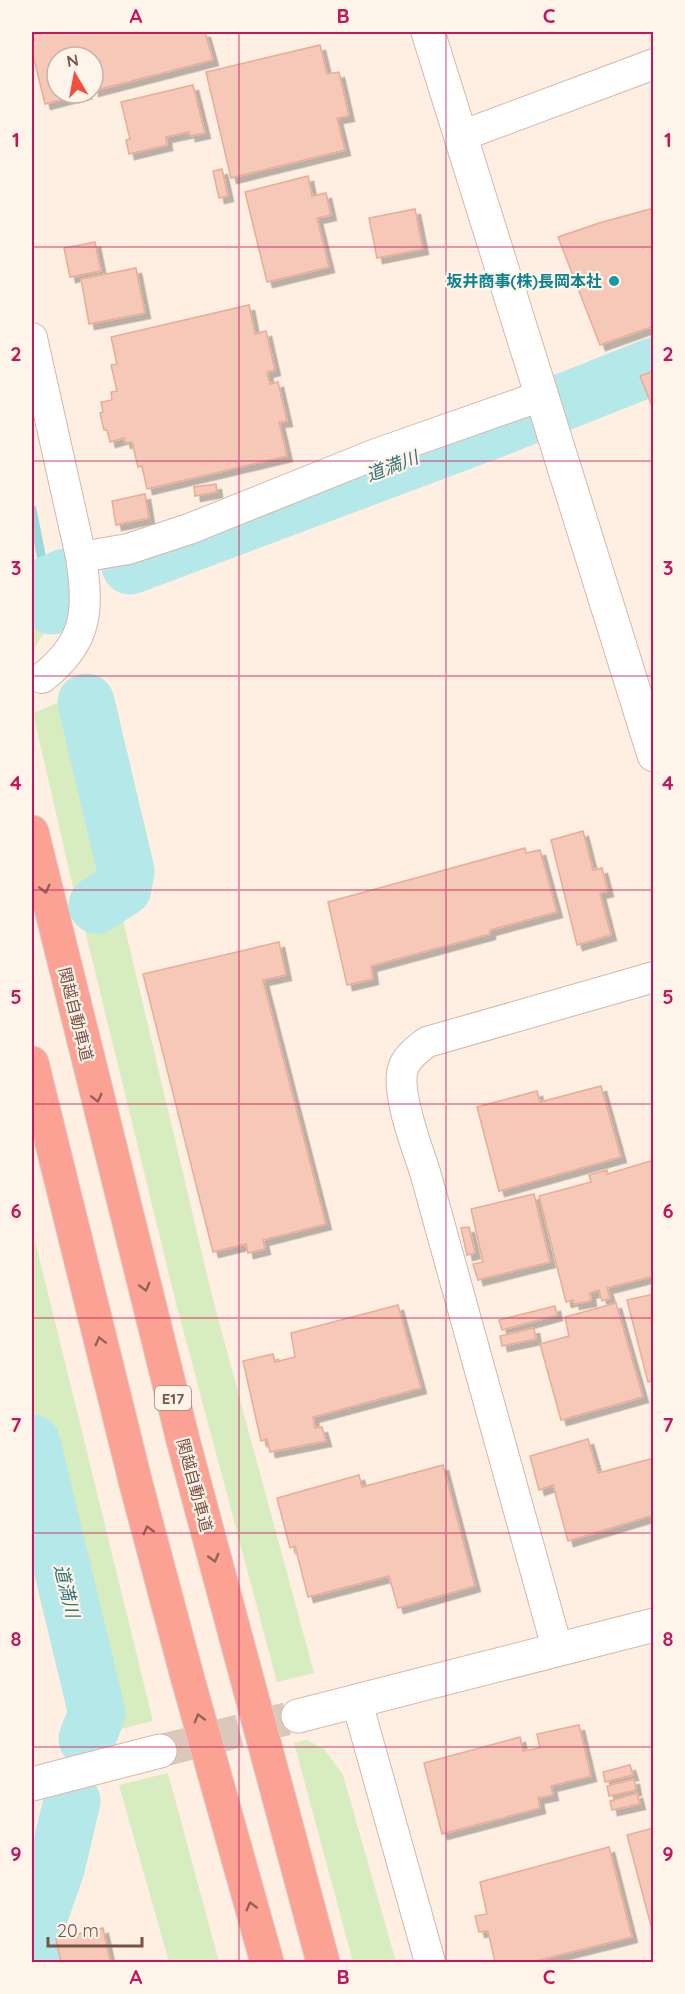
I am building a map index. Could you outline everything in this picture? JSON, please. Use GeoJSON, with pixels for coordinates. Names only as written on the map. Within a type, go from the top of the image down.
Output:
{"type":"FeatureCollection","features":[{"type":"Feature","properties":{"kind":"highway","name":"関越自動車道"},"geometry":{"type":"LineString","coordinates":[[32,832],[184,1444],[323,1962]]}},
{"type":"Feature","properties":{"kind":"highway"},"geometry":{"type":"LineString","coordinates":[[32,1063],[139,1495],[267,1962]]}},
{"type":"Feature","properties":{"kind":"street"},"geometry":{"type":"LineString","coordinates":[[428,32],[541,396],[648,717],[654,755]]}},
{"type":"Feature","properties":{"kind":"street"},"geometry":{"type":"LineString","coordinates":[[461,136],[654,64]]}},
{"type":"Feature","properties":{"kind":"street"},"geometry":{"type":"LineString","coordinates":[[32,338],[81,557],[86,607],[75,644],[59,664],[42,678]]}},
{"type":"Feature","properties":{"kind":"street"},"geometry":{"type":"LineString","coordinates":[[81,557],[128,549],[189,529],[376,454],[541,396]]}},
{"type":"Feature","properties":{"kind":"street"},"geometry":{"type":"LineString","coordinates":[[557,1648],[406,1110],[401,1082],[404,1065],[414,1052],[427,1042],[654,977]]}},
{"type":"Feature","properties":{"kind":"street"},"geometry":{"type":"LineString","coordinates":[[298,1716],[654,1625]]}},
{"type":"Feature","properties":{"kind":"street"},"geometry":{"type":"LineString","coordinates":[[357,1702],[430,1962]]}},
{"type":"Feature","properties":{"kind":"street"},"geometry":{"type":"LineString","coordinates":[[32,1784],[160,1751]]}},
{"type":"Feature","properties":{"kind":"green space"},"geometry":{"type":"Polygon","coordinates":[[[32,558],[46,629],[32,652],[32,558]]]}},
{"type":"Feature","properties":{"kind":"green space"},"geometry":{"type":"Polygon","coordinates":[[[68,699],[110,884],[78,909],[33,713],[68,699]]]}},
{"type":"Feature","properties":{"kind":"green space"},"geometry":{"type":"Polygon","coordinates":[[[120,907],[212,1296],[314,1673],[277,1682],[176,1303],[84,926],[104,919],[120,907]]]}},
{"type":"Feature","properties":{"kind":"green space"},"geometry":{"type":"Polygon","coordinates":[[[32,1228],[153,1721],[108,1732],[32,1422],[32,1228]]]}},
{"type":"Feature","properties":{"kind":"green space"},"geometry":{"type":"Polygon","coordinates":[[[307,1740],[324,1749],[343,1775],[396,1962],[353,1962],[294,1743],[307,1740]]]}},
{"type":"Feature","properties":{"kind":"green space"},"geometry":{"type":"Polygon","coordinates":[[[168,1773],[219,1962],[169,1962],[119,1785],[168,1773]]]}},
{"type":"Feature","properties":{"kind":"building"},"geometry":{"type":"Polygon","coordinates":[[[44,32],[205,32],[213,60],[105,88],[105,45],[45,45],[45,104],[32,51],[32,35],[44,32]]]}},
{"type":"Feature","properties":{"kind":"building"},"geometry":{"type":"Polygon","coordinates":[[[320,45],[327,74],[339,72],[349,116],[337,118],[345,150],[231,178],[206,72],[320,45]]]}},
{"type":"Feature","properties":{"kind":"building"},"geometry":{"type":"Polygon","coordinates":[[[193,85],[205,133],[190,136],[189,132],[166,137],[167,145],[129,154],[126,140],[130,139],[121,102],[193,85]]]}},
{"type":"Feature","properties":{"kind":"building"},"geometry":{"type":"Polygon","coordinates":[[[222,169],[228,196],[219,198],[213,171],[222,169]]]}},
{"type":"Feature","properties":{"kind":"building"},"geometry":{"type":"Polygon","coordinates":[[[308,176],[312,196],[326,193],[331,215],[317,218],[329,267],[267,282],[245,192],[308,176]]]}},
{"type":"Feature","properties":{"kind":"building","name":"坂井商事(株)長岡本社"},"geometry":{"type":"Polygon","coordinates":[[[654,208],[654,326],[600,345],[558,237],[654,208]]]}},
{"type":"Feature","properties":{"kind":"building"},"geometry":{"type":"Polygon","coordinates":[[[415,209],[423,249],[377,258],[369,218],[415,209]]]}},
{"type":"Feature","properties":{"kind":"building"},"geometry":{"type":"Polygon","coordinates":[[[95,242],[101,271],[70,277],[64,248],[95,242]]]}},
{"type":"Feature","properties":{"kind":"building"},"geometry":{"type":"Polygon","coordinates":[[[136,268],[145,313],[89,324],[81,279],[136,268]]]}},
{"type":"Feature","properties":{"kind":"building"},"geometry":{"type":"Polygon","coordinates":[[[249,305],[255,334],[266,331],[275,370],[267,372],[270,384],[278,382],[287,421],[279,422],[287,456],[147,489],[142,466],[138,467],[132,442],[125,443],[124,438],[110,442],[107,430],[104,430],[100,413],[103,412],[101,402],[112,400],[111,392],[117,391],[111,365],[117,364],[111,337],[249,305]]]}},
{"type":"Feature","properties":{"kind":"building"},"geometry":{"type":"Polygon","coordinates":[[[654,371],[654,411],[640,376],[654,371]]]}},
{"type":"Feature","properties":{"kind":"building"},"geometry":{"type":"Polygon","coordinates":[[[216,484],[217,492],[195,496],[194,487],[216,484]]]}},
{"type":"Feature","properties":{"kind":"building"},"geometry":{"type":"Polygon","coordinates":[[[145,494],[149,518],[116,525],[112,501],[145,494]]]}},
{"type":"Feature","properties":{"kind":"building"},"geometry":{"type":"Polygon","coordinates":[[[583,831],[593,870],[602,868],[608,891],[600,893],[611,935],[577,945],[551,840],[583,831]]]}},
{"type":"Feature","properties":{"kind":"building"},"geometry":{"type":"Polygon","coordinates":[[[525,848],[526,853],[540,850],[557,912],[490,930],[490,934],[371,966],[373,979],[347,985],[328,902],[525,848]]]}},
{"type":"Feature","properties":{"kind":"building"},"geometry":{"type":"Polygon","coordinates":[[[279,942],[286,975],[263,980],[326,1224],[263,1240],[265,1249],[248,1253],[246,1244],[213,1252],[143,974],[279,942]]]}},
{"type":"Feature","properties":{"kind":"building"},"geometry":{"type":"Polygon","coordinates":[[[601,1086],[621,1157],[499,1191],[477,1107],[537,1091],[540,1102],[601,1086]]]}},
{"type":"Feature","properties":{"kind":"building"},"geometry":{"type":"Polygon","coordinates":[[[654,1160],[654,1276],[607,1288],[610,1298],[602,1301],[599,1290],[590,1293],[591,1301],[574,1304],[573,1300],[566,1302],[539,1196],[591,1182],[589,1175],[607,1170],[607,1174],[654,1160]]]}},
{"type":"Feature","properties":{"kind":"building"},"geometry":{"type":"Polygon","coordinates":[[[534,1194],[550,1262],[478,1280],[473,1264],[483,1262],[471,1209],[534,1194]]]}},
{"type":"Feature","properties":{"kind":"building"},"geometry":{"type":"Polygon","coordinates":[[[469,1227],[475,1253],[467,1255],[461,1228],[469,1227]]]}},
{"type":"Feature","properties":{"kind":"building"},"geometry":{"type":"Polygon","coordinates":[[[654,1294],[654,1380],[648,1382],[627,1300],[654,1294]]]}},
{"type":"Feature","properties":{"kind":"building"},"geometry":{"type":"Polygon","coordinates":[[[616,1303],[643,1397],[561,1420],[540,1344],[569,1336],[565,1317],[616,1303]]]}},
{"type":"Feature","properties":{"kind":"building"},"geometry":{"type":"Polygon","coordinates":[[[398,1305],[421,1388],[313,1417],[315,1428],[322,1427],[326,1441],[270,1452],[267,1439],[261,1441],[243,1361],[273,1354],[275,1362],[295,1357],[291,1333],[398,1305]]]}},
{"type":"Feature","properties":{"kind":"building"},"geometry":{"type":"Polygon","coordinates":[[[555,1306],[557,1315],[502,1330],[499,1320],[555,1306]]]}},
{"type":"Feature","properties":{"kind":"building"},"geometry":{"type":"Polygon","coordinates":[[[534,1328],[536,1339],[502,1346],[500,1336],[534,1328]]]}},
{"type":"Feature","properties":{"kind":"building"},"geometry":{"type":"Polygon","coordinates":[[[588,1439],[598,1473],[654,1458],[654,1515],[568,1541],[553,1485],[539,1490],[530,1456],[588,1439]]]}},
{"type":"Feature","properties":{"kind":"building"},"geometry":{"type":"Polygon","coordinates":[[[443,1465],[475,1586],[398,1608],[389,1576],[308,1597],[295,1546],[290,1548],[277,1498],[359,1475],[362,1487],[443,1465]]]}},
{"type":"Feature","properties":{"kind":"building"},"geometry":{"type":"Polygon","coordinates":[[[579,1725],[591,1776],[551,1786],[553,1795],[538,1798],[540,1808],[442,1834],[424,1763],[520,1737],[523,1751],[540,1748],[537,1734],[579,1725]]]}},
{"type":"Feature","properties":{"kind":"building"},"geometry":{"type":"Polygon","coordinates":[[[630,1765],[633,1775],[605,1782],[603,1772],[630,1765]]]}},
{"type":"Feature","properties":{"kind":"building"},"geometry":{"type":"Polygon","coordinates":[[[634,1779],[636,1790],[609,1796],[607,1786],[634,1779]]]}},
{"type":"Feature","properties":{"kind":"building"},"geometry":{"type":"Polygon","coordinates":[[[637,1793],[640,1804],[612,1810],[610,1801],[637,1793]]]}},
{"type":"Feature","properties":{"kind":"building"},"geometry":{"type":"Polygon","coordinates":[[[654,1828],[654,1937],[627,1835],[654,1828]]]}},
{"type":"Feature","properties":{"kind":"building"},"geometry":{"type":"Polygon","coordinates":[[[609,1847],[632,1937],[531,1962],[495,1962],[488,1931],[479,1932],[475,1916],[487,1914],[480,1882],[609,1847]]]}},
{"type":"Feature","properties":{"kind":"building"},"geometry":{"type":"Polygon","coordinates":[[[103,1928],[110,1961],[118,1962],[61,1962],[56,1939],[103,1928]]]}},
{"type":"Feature","properties":{"kind":"waterway","name":"道満川"},"geometry":{"type":"LineString","coordinates":[[130,566],[498,428],[654,366]]}},
{"type":"Feature","properties":{"kind":"waterway"},"geometry":{"type":"LineString","coordinates":[[32,509],[47,585]]}},
{"type":"Feature","properties":{"kind":"waterway","name":"道満川"},"geometry":{"type":"LineString","coordinates":[[52,606],[47,585],[65,577]]}},
{"type":"Feature","properties":{"kind":"waterway","name":"道満川"},"geometry":{"type":"LineString","coordinates":[[86,702],[126,871],[123,888],[97,905]]}},
{"type":"Feature","properties":{"kind":"waterway","name":"道満川"},"geometry":{"type":"LineString","coordinates":[[32,1443],[97,1713],[87,1739]]}},
{"type":"Feature","properties":{"kind":"waterway","name":"道満川"},"geometry":{"type":"LineString","coordinates":[[35,1962],[34,1931],[56,1869],[72,1801]]}},
{"type":"Feature","properties":{"kind":"tunnel"},"geometry":{"type":"LineString","coordinates":[[160,1751],[298,1716]]}},
{"type":"Feature","properties":{"kind":"place","name":"坂井商事(株)長岡本社"},"geometry":{"type":"Point","coordinates":[614,281]}}]}
